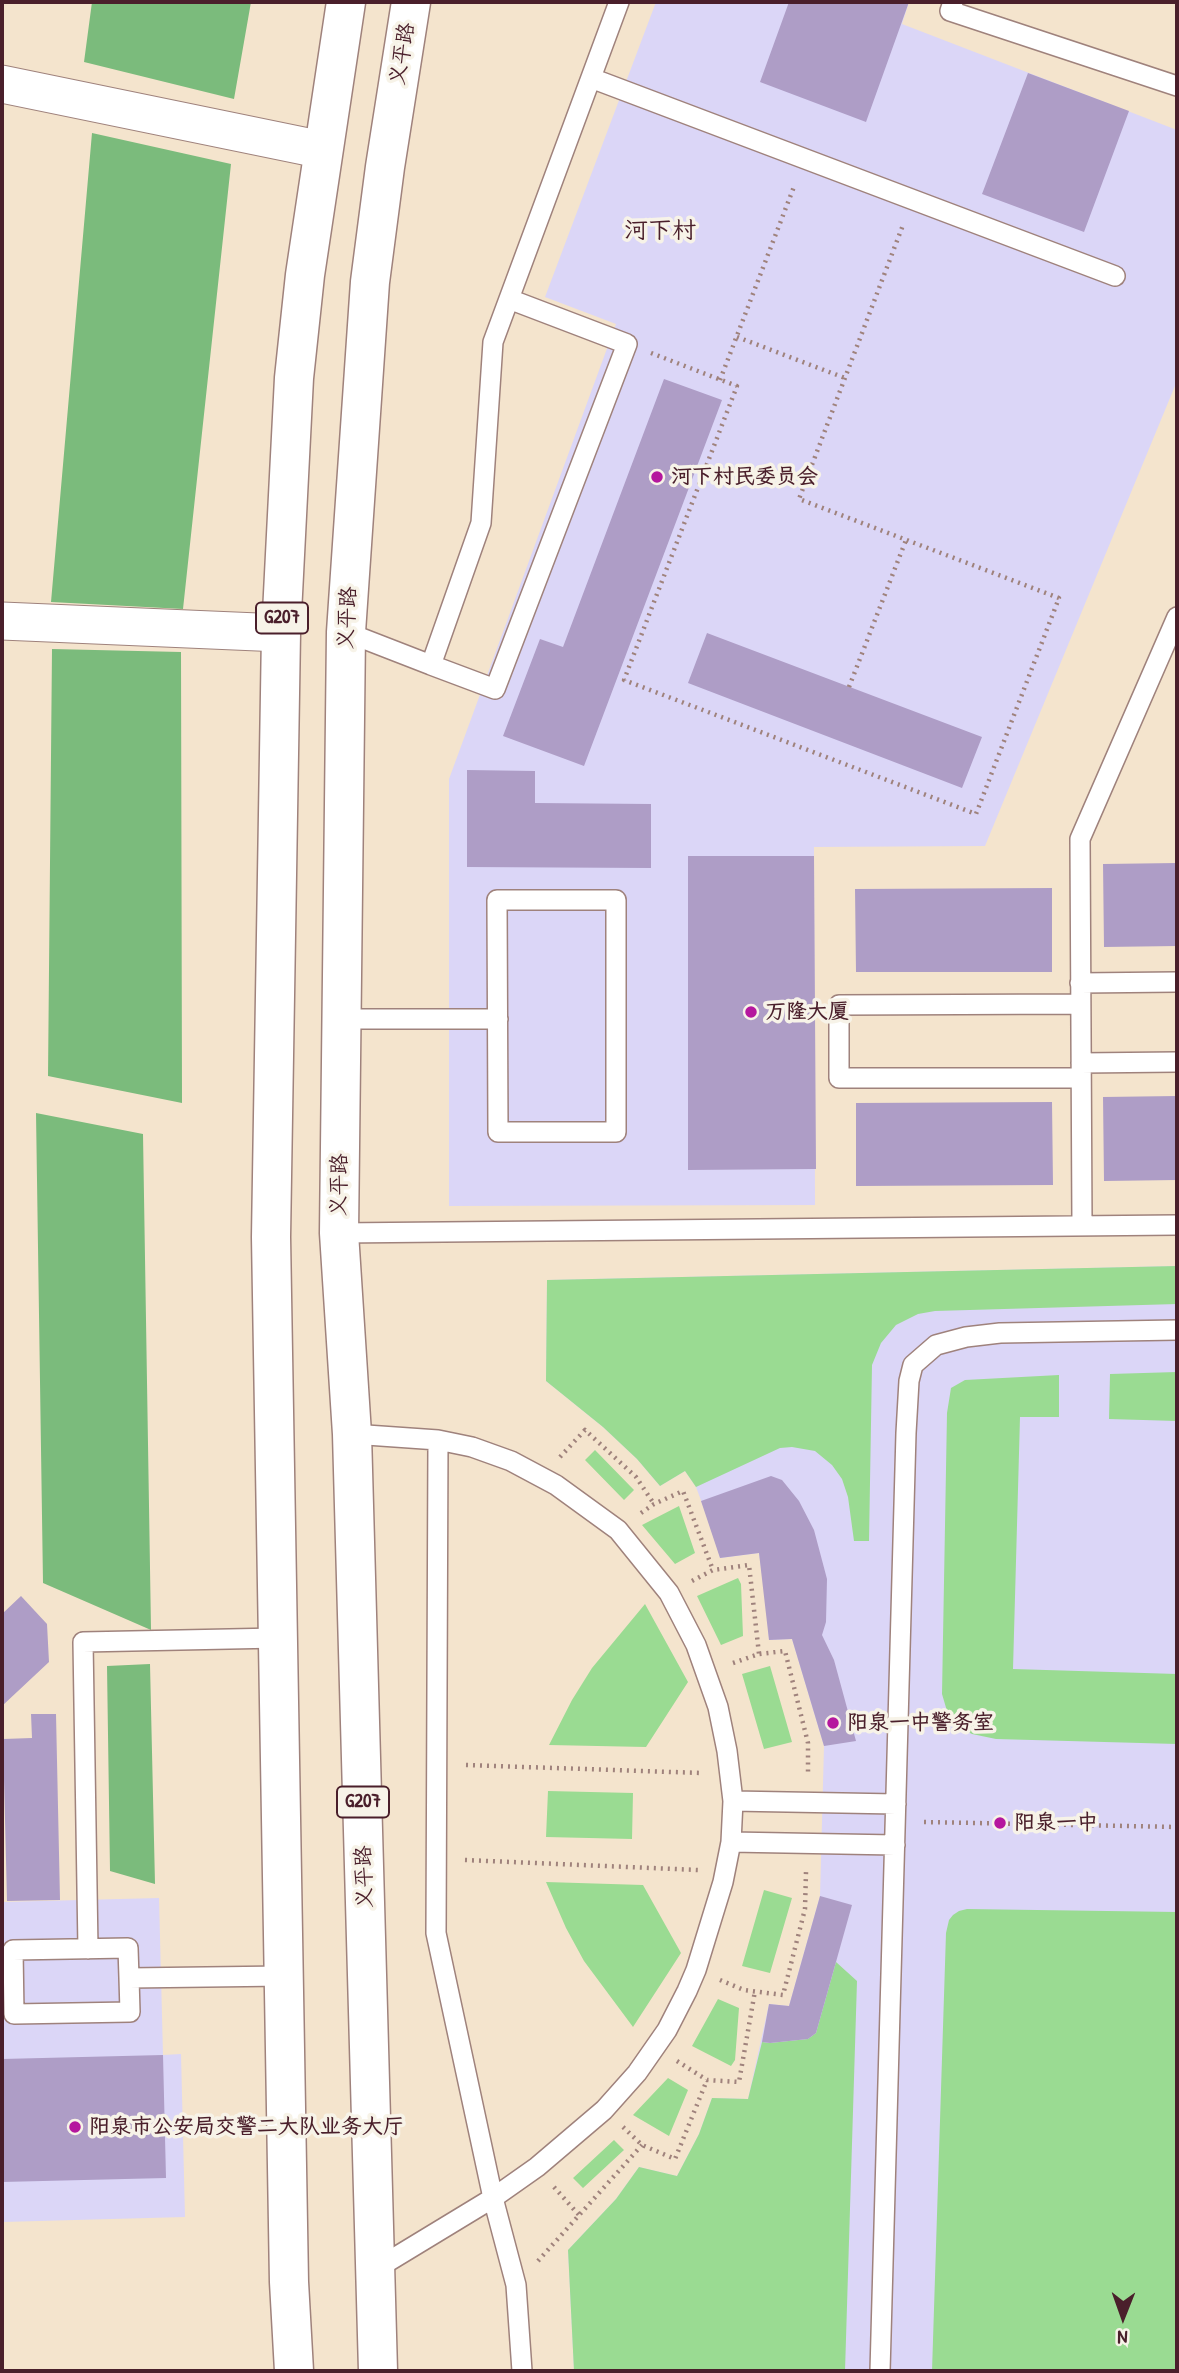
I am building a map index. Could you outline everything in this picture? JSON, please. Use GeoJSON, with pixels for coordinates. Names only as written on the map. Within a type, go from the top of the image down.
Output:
{"type":"FeatureCollection","features":[{"type":"Feature","properties":{"kind":"highway","name":"G207"},"geometry":{"type":"LineString","coordinates":[[295,2371],[289,2282],[271,1237],[281,633],[294,378],[305,275],[346,2]]}},
{"type":"Feature","properties":{"kind":"highway","name":"义平路"},"geometry":{"type":"LineString","coordinates":[[378,2371],[352,1434],[339,1233],[346,632],[370,282],[411,2]]}},
{"type":"Feature","properties":{"kind":"street"},"geometry":{"type":"LineString","coordinates":[[2,84],[323,150]]}},
{"type":"Feature","properties":{"kind":"street"},"geometry":{"type":"LineString","coordinates":[[2,621],[281,633]]}},
{"type":"Feature","properties":{"kind":"lane"},"geometry":{"type":"LineString","coordinates":[[431,665],[481,523],[493,342],[620,2]]}},
{"type":"Feature","properties":{"kind":"lane"},"geometry":{"type":"LineString","coordinates":[[953,2],[950,11],[1177,86]]}},
{"type":"Feature","properties":{"kind":"lane"},"geometry":{"type":"LineString","coordinates":[[591,78],[1115,276]]}},
{"type":"Feature","properties":{"kind":"lane"},"geometry":{"type":"LineString","coordinates":[[346,632],[495,689],[627,345],[509,299]]}},
{"type":"Feature","properties":{"kind":"lane"},"geometry":{"type":"LineString","coordinates":[[1083,1225],[1080,839],[1177,617]]}},
{"type":"Feature","properties":{"kind":"lane"},"geometry":{"type":"LineString","coordinates":[[497,900],[616,900],[616,1132],[498,1132],[498,1019],[497,900]]}},
{"type":"Feature","properties":{"kind":"lane"},"geometry":{"type":"LineString","coordinates":[[1080,984],[1177,982]]}},
{"type":"Feature","properties":{"kind":"lane"},"geometry":{"type":"LineString","coordinates":[[1080,1004],[839,1005],[839,1078],[1081,1070],[1177,1062]]}},
{"type":"Feature","properties":{"kind":"lane"},"geometry":{"type":"LineString","coordinates":[[342,1019],[498,1019]]}},
{"type":"Feature","properties":{"kind":"lane"},"geometry":{"type":"LineString","coordinates":[[339,1233],[1177,1224]]}},
{"type":"Feature","properties":{"kind":"lane"},"geometry":{"type":"LineString","coordinates":[[880,2371],[906,1433],[909,1381],[913,1365],[936,1345],[966,1337],[1177,1330]]}},
{"type":"Feature","properties":{"kind":"lane"},"geometry":{"type":"LineString","coordinates":[[352,1434],[438,1440],[472,1447],[511,1461],[542,1478],[618,1530],[669,1593],[696,1645],[718,1707],[733,1801],[731,1842],[725,1871],[715,1911],[687,1991],[637,2073],[604,2110],[537,2167],[493,2198],[376,2269]]}},
{"type":"Feature","properties":{"kind":"lane"},"geometry":{"type":"LineString","coordinates":[[438,1440],[436,1933],[493,2198],[516,2285],[522,2371]]}},
{"type":"Feature","properties":{"kind":"lane"},"geometry":{"type":"LineString","coordinates":[[88,1949],[83,1642],[278,1638]]}},
{"type":"Feature","properties":{"kind":"lane"},"geometry":{"type":"LineString","coordinates":[[733,1801],[896,1813]]}},
{"type":"Feature","properties":{"kind":"lane"},"geometry":{"type":"LineString","coordinates":[[731,1842],[895,1844]]}},
{"type":"Feature","properties":{"kind":"lane"},"geometry":{"type":"LineString","coordinates":[[128,1948],[129,1978],[130,2012],[14,2014],[13,1950],[128,1948]]}},
{"type":"Feature","properties":{"kind":"lane"},"geometry":{"type":"LineString","coordinates":[[129,1978],[284,1976]]}},
{"type":"Feature","properties":{"kind":"path"},"geometry":{"type":"LineString","coordinates":[[720,380],[805,159]]}},
{"type":"Feature","properties":{"kind":"path"},"geometry":{"type":"LineString","coordinates":[[627,345],[737,386],[624,680],[976,814],[1059,598],[799,499],[913,200]]}},
{"type":"Feature","properties":{"kind":"path"},"geometry":{"type":"LineString","coordinates":[[737,337],[845,378]]}},
{"type":"Feature","properties":{"kind":"path"},"geometry":{"type":"LineString","coordinates":[[849,687],[906,540]]}},
{"type":"Feature","properties":{"kind":"path"},"geometry":{"type":"LineString","coordinates":[[542,1478],[585,1430],[636,1477],[654,1504]]}},
{"type":"Feature","properties":{"kind":"path"},"geometry":{"type":"LineString","coordinates":[[618,1530],[654,1504],[683,1491],[713,1570]]}},
{"type":"Feature","properties":{"kind":"path"},"geometry":{"type":"LineString","coordinates":[[669,1593],[713,1570],[749,1565],[760,1654]]}},
{"type":"Feature","properties":{"kind":"path"},"geometry":{"type":"LineString","coordinates":[[437,1764],[729,1774]]}},
{"type":"Feature","properties":{"kind":"path"},"geometry":{"type":"LineString","coordinates":[[896,1813],[1177,1827]]}},
{"type":"Feature","properties":{"kind":"path"},"geometry":{"type":"LineString","coordinates":[[436,1859],[725,1871]]}},
{"type":"Feature","properties":{"kind":"path"},"geometry":{"type":"LineString","coordinates":[[655,2047],[707,2080],[739,2082],[755,1991]]}},
{"type":"Feature","properties":{"kind":"path"},"geometry":{"type":"LineString","coordinates":[[604,2110],[642,2145],[675,2159],[707,2080]]}},
{"type":"Feature","properties":{"kind":"path"},"geometry":{"type":"LineString","coordinates":[[516,2285],[642,2145]]}},
{"type":"Feature","properties":{"kind":"path"},"geometry":{"type":"LineString","coordinates":[[537,2167],[579,2215]]}},
{"type":"Feature","properties":{"kind":"shaded area"},"geometry":{"type":"Polygon","coordinates":[[[656,2],[909,2],[902,24],[1177,130],[1177,381],[985,846],[814,847],[815,1205],[449,1206],[449,779],[616,324],[545,297],[656,2]]]}},
{"type":"Feature","properties":{"kind":"shaded area","name":"阳泉一中"},"geometry":{"type":"Polygon","coordinates":[[[1177,1266],[1177,2371],[574,2371],[568,2250],[616,2199],[639,2167],[677,2176],[699,2134],[712,2098],[748,2099],[769,2004],[789,2006],[820,1896],[824,1746],[792,1639],[769,1640],[759,1553],[720,1558],[696,1487],[685,1471],[660,1486],[637,1459],[603,1427],[546,1381],[547,1280],[1177,1266]]]}},
{"type":"Feature","properties":{"kind":"shaded area"},"geometry":{"type":"Polygon","coordinates":[[[159,1898],[163,2055],[181,2054],[185,2217],[2,2222],[2,1902],[159,1898]]]}},
{"type":"Feature","properties":{"kind":"green space"},"geometry":{"type":"Polygon","coordinates":[[[92,2],[251,2],[234,99],[84,62],[92,2]]]}},
{"type":"Feature","properties":{"kind":"green space"},"geometry":{"type":"Polygon","coordinates":[[[92,133],[231,164],[183,609],[51,602],[92,133]]]}},
{"type":"Feature","properties":{"kind":"green space"},"geometry":{"type":"Polygon","coordinates":[[[52,649],[181,652],[182,1103],[48,1076],[52,649]]]}},
{"type":"Feature","properties":{"kind":"green space"},"geometry":{"type":"Polygon","coordinates":[[[36,1113],[143,1134],[151,1630],[43,1583],[36,1113]]]}},
{"type":"Feature","properties":{"kind":"green space"},"geometry":{"type":"Polygon","coordinates":[[[1177,1266],[1177,1304],[935,1311],[918,1314],[896,1325],[881,1343],[872,1365],[869,1541],[854,1541],[848,1497],[842,1479],[832,1465],[815,1451],[780,1448],[696,1487],[685,1471],[660,1486],[637,1459],[603,1427],[546,1381],[547,1280],[1177,1266]]]}},
{"type":"Feature","properties":{"kind":"green space"},"geometry":{"type":"Polygon","coordinates":[[[1177,1372],[1177,1421],[1109,1419],[1110,1374],[1177,1372]]]}},
{"type":"Feature","properties":{"kind":"green space"},"geometry":{"type":"Polygon","coordinates":[[[1059,1375],[1059,1417],[1020,1417],[1013,1669],[1177,1674],[1177,1744],[996,1739],[964,1730],[947,1711],[942,1694],[947,1413],[951,1388],[965,1380],[1059,1375]]]}},
{"type":"Feature","properties":{"kind":"green space"},"geometry":{"type":"Polygon","coordinates":[[[595,1450],[634,1490],[624,1500],[585,1460],[595,1450]]]}},
{"type":"Feature","properties":{"kind":"green space"},"geometry":{"type":"Polygon","coordinates":[[[679,1506],[695,1553],[675,1564],[642,1525],[679,1506]]]}},
{"type":"Feature","properties":{"kind":"green space"},"geometry":{"type":"Polygon","coordinates":[[[738,1578],[741,1584],[743,1636],[721,1645],[697,1596],[738,1578]]]}},
{"type":"Feature","properties":{"kind":"green space"},"geometry":{"type":"Polygon","coordinates":[[[645,1604],[688,1682],[646,1747],[549,1745],[592,1668],[645,1604]]]}},
{"type":"Feature","properties":{"kind":"green space"},"geometry":{"type":"Polygon","coordinates":[[[150,1664],[155,1884],[110,1871],[107,1666],[150,1664]]]}},
{"type":"Feature","properties":{"kind":"green space"},"geometry":{"type":"Polygon","coordinates":[[[770,1666],[792,1742],[764,1749],[742,1674],[770,1666]]]}},
{"type":"Feature","properties":{"kind":"green space"},"geometry":{"type":"Polygon","coordinates":[[[548,1791],[633,1793],[632,1839],[546,1837],[548,1791]]]}},
{"type":"Feature","properties":{"kind":"green space"},"geometry":{"type":"Polygon","coordinates":[[[546,1882],[643,1885],[681,1953],[633,2027],[584,1961],[546,1882]]]}},
{"type":"Feature","properties":{"kind":"green space"},"geometry":{"type":"Polygon","coordinates":[[[764,1890],[792,1898],[770,1973],[742,1966],[764,1890]]]}},
{"type":"Feature","properties":{"kind":"green space"},"geometry":{"type":"Polygon","coordinates":[[[967,1909],[1177,1912],[1177,2371],[932,2371],[946,1933],[953,1915],[967,1909]]]}},
{"type":"Feature","properties":{"kind":"green space"},"geometry":{"type":"Polygon","coordinates":[[[836,1962],[857,1981],[845,2371],[574,2371],[568,2250],[616,2199],[639,2167],[677,2176],[699,2134],[712,2098],[748,2099],[762,2042],[808,2039],[816,2033],[836,1962]]]}},
{"type":"Feature","properties":{"kind":"green space"},"geometry":{"type":"Polygon","coordinates":[[[718,1999],[739,2008],[735,2060],[731,2066],[692,2046],[718,1999]]]}},
{"type":"Feature","properties":{"kind":"green space"},"geometry":{"type":"Polygon","coordinates":[[[668,2078],[688,2090],[669,2136],[633,2115],[668,2078]]]}},
{"type":"Feature","properties":{"kind":"green space"},"geometry":{"type":"Polygon","coordinates":[[[614,2140],[624,2150],[583,2188],[573,2178],[614,2140]]]}},
{"type":"Feature","properties":{"kind":"building"},"geometry":{"type":"Polygon","coordinates":[[[789,2],[909,2],[866,122],[760,82],[789,2]]]}},
{"type":"Feature","properties":{"kind":"building"},"geometry":{"type":"Polygon","coordinates":[[[1028,73],[1129,111],[1084,232],[982,194],[1028,73]]]}},
{"type":"Feature","properties":{"kind":"building"},"geometry":{"type":"Polygon","coordinates":[[[664,379],[722,400],[584,766],[503,736],[540,639],[563,647],[664,379]]]}},
{"type":"Feature","properties":{"kind":"building"},"geometry":{"type":"Polygon","coordinates":[[[707,633],[982,737],[962,788],[688,683],[707,633]]]}},
{"type":"Feature","properties":{"kind":"building"},"geometry":{"type":"Polygon","coordinates":[[[467,770],[535,771],[535,803],[651,804],[651,868],[467,867],[467,770]]]}},
{"type":"Feature","properties":{"kind":"building","name":"万隆大厦"},"geometry":{"type":"Polygon","coordinates":[[[688,856],[814,856],[816,1169],[688,1170],[688,856]]]}},
{"type":"Feature","properties":{"kind":"building"},"geometry":{"type":"Polygon","coordinates":[[[1177,863],[1177,946],[1104,947],[1103,864],[1177,863]]]}},
{"type":"Feature","properties":{"kind":"building"},"geometry":{"type":"Polygon","coordinates":[[[1052,888],[1052,972],[856,972],[855,889],[1052,888]]]}},
{"type":"Feature","properties":{"kind":"building"},"geometry":{"type":"Polygon","coordinates":[[[1177,1096],[1177,1180],[1104,1181],[1103,1097],[1177,1096]]]}},
{"type":"Feature","properties":{"kind":"building"},"geometry":{"type":"Polygon","coordinates":[[[1052,1102],[1053,1185],[856,1186],[856,1103],[1052,1102]]]}},
{"type":"Feature","properties":{"kind":"building"},"geometry":{"type":"Polygon","coordinates":[[[771,1476],[782,1480],[799,1501],[814,1530],[827,1579],[826,1622],[822,1635],[834,1660],[856,1741],[824,1746],[792,1639],[769,1640],[759,1553],[720,1558],[701,1501],[771,1476]]]}},
{"type":"Feature","properties":{"kind":"building"},"geometry":{"type":"Polygon","coordinates":[[[21,1596],[47,1624],[49,1662],[2,1706],[2,1614],[21,1596]]]}},
{"type":"Feature","properties":{"kind":"building"},"geometry":{"type":"Polygon","coordinates":[[[31,1714],[56,1714],[60,1900],[7,1901],[3,1739],[32,1738],[31,1714]]]}},
{"type":"Feature","properties":{"kind":"building"},"geometry":{"type":"Polygon","coordinates":[[[820,1896],[852,1905],[816,2033],[808,2039],[762,2042],[769,2004],[789,2006],[820,1896]]]}},
{"type":"Feature","properties":{"kind":"building"},"geometry":{"type":"Polygon","coordinates":[[[163,2055],[166,2178],[2,2182],[2,2059],[163,2055]]]}},
{"type":"Feature","properties":{"kind":"place","name":"河下村民委员会"},"geometry":{"type":"Point","coordinates":[657,477]}},
{"type":"Feature","properties":{"kind":"place","name":"万隆大厦"},"geometry":{"type":"Point","coordinates":[751,1012]}},
{"type":"Feature","properties":{"kind":"place","name":"阳泉一中警务室"},"geometry":{"type":"Point","coordinates":[833,1723]}},
{"type":"Feature","properties":{"kind":"place","name":"阳泉一中"},"geometry":{"type":"Point","coordinates":[1000,1823]}},
{"type":"Feature","properties":{"kind":"place","name":"阳泉市公安局交警二大队业务大厅"},"geometry":{"type":"Point","coordinates":[75,2127]}},
{"type":"Feature","properties":{"kind":"district","name":"河下村"},"geometry":{"type":"Point","coordinates":[660,232]}}]}
